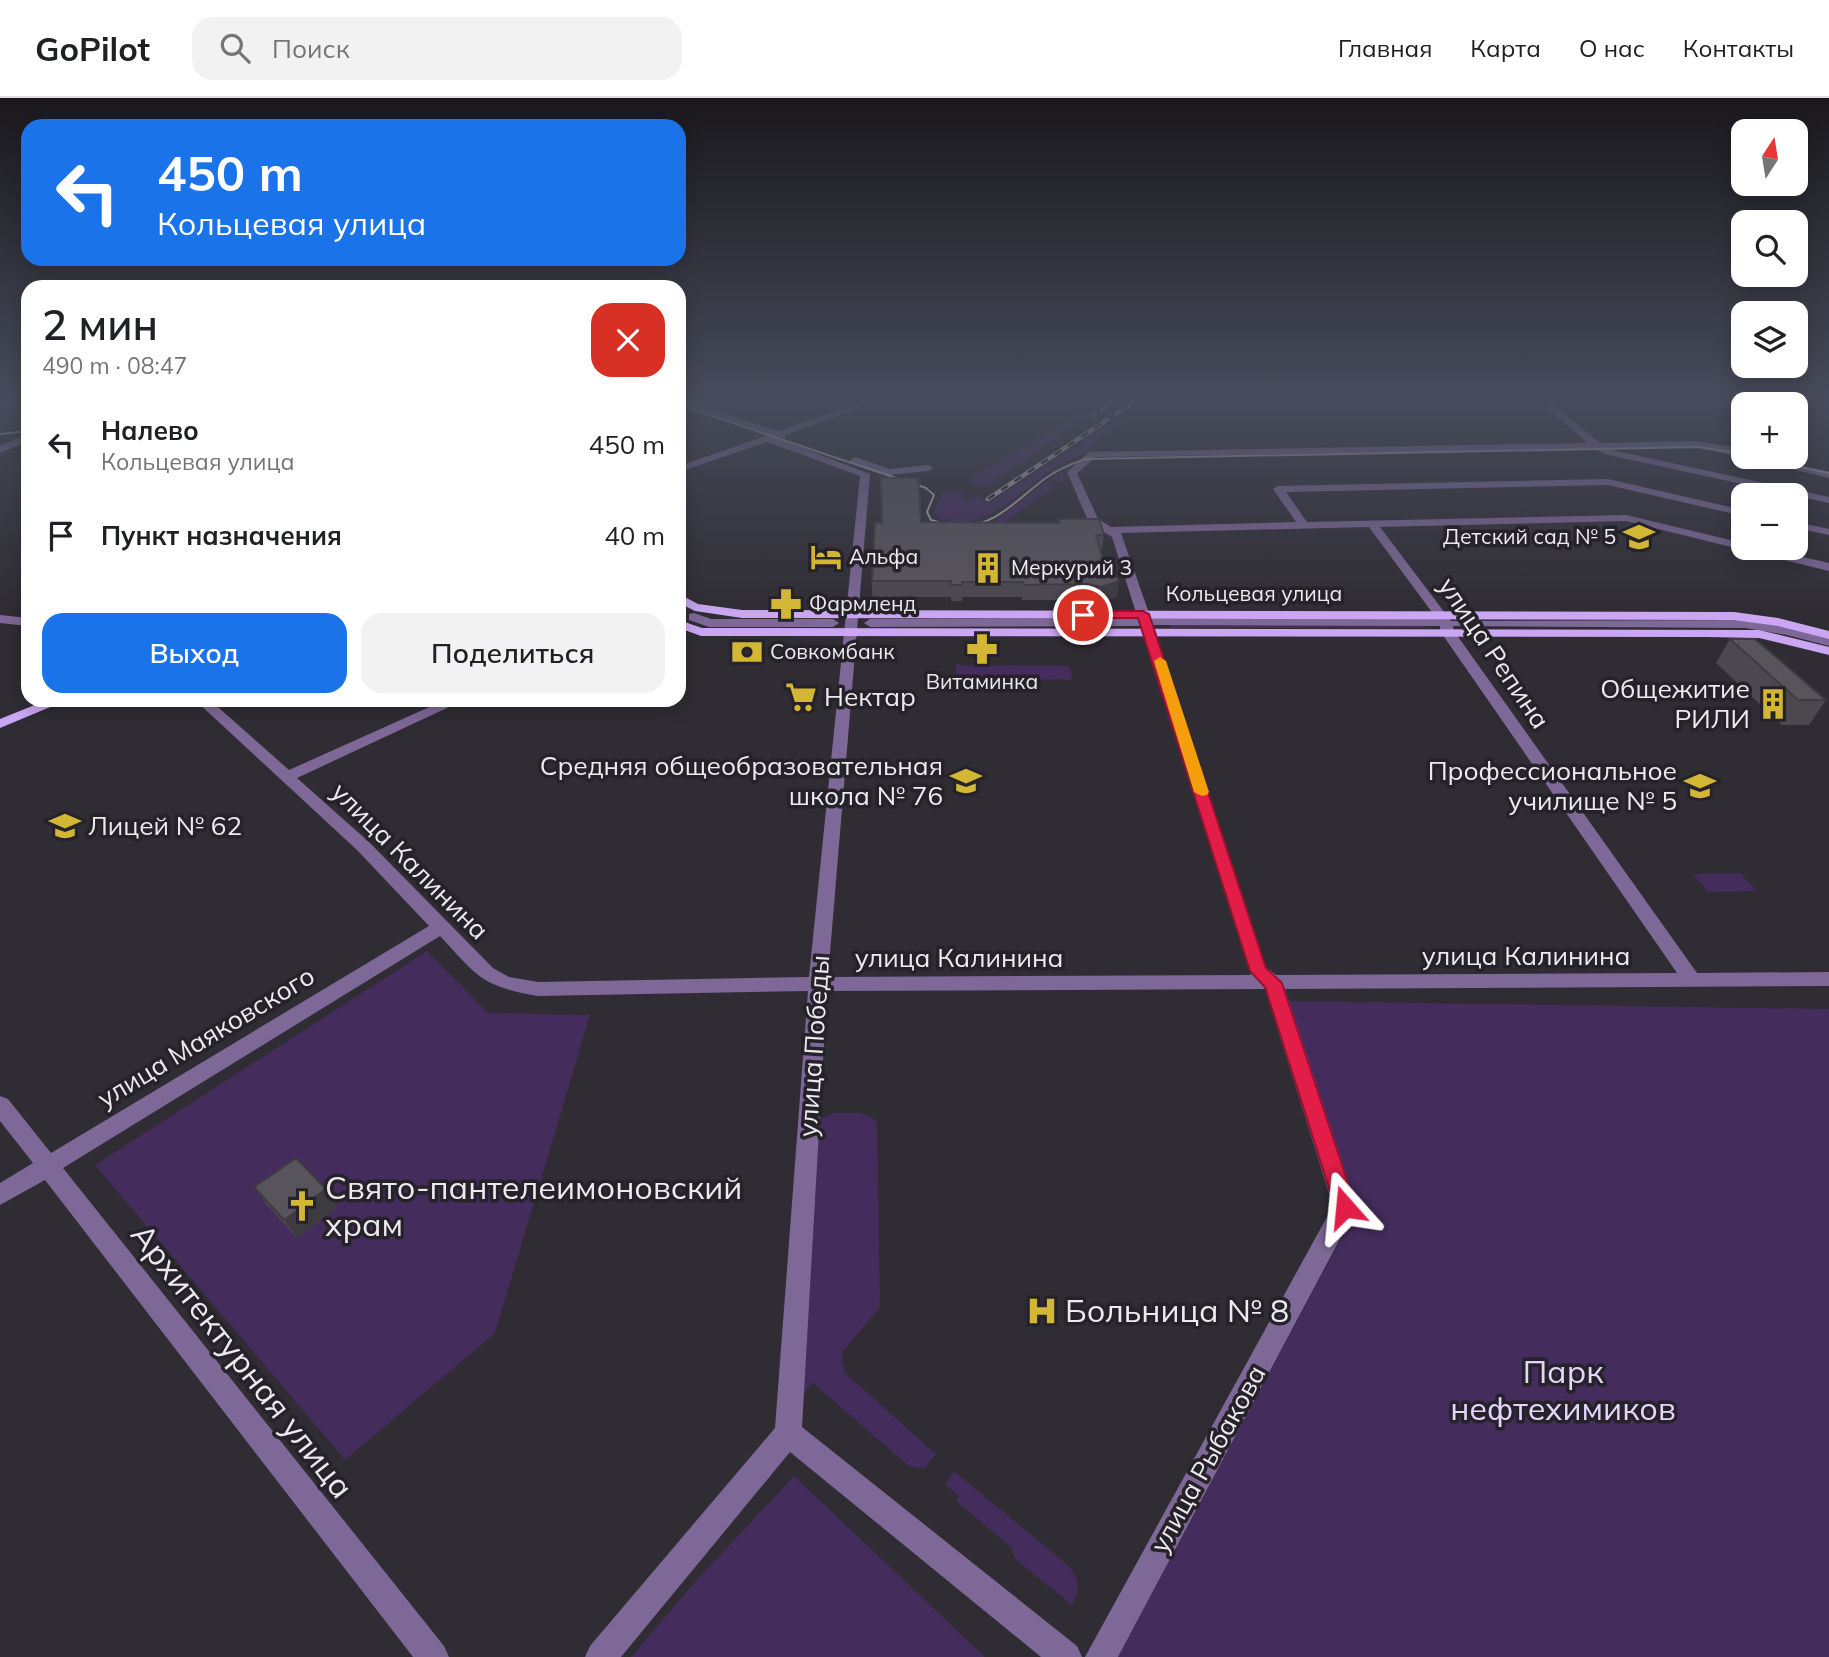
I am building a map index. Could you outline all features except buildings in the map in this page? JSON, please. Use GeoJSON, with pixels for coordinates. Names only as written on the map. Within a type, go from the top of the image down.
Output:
{"type":"FeatureCollection","features":[{"type":"Feature","properties":{"kind":"main road","name":"Кольцевая улица"},"geometry":{"type":"LineString","coordinates":[[686,604],[695,612],[851,623],[1445,623],[1759,634],[1829,651]]}},
{"type":"Feature","properties":{"kind":"main road"},"geometry":{"type":"LineString","coordinates":[[686,614],[695,612]]}},
{"type":"Feature","properties":{"kind":"main road","name":"Кольцевая улица"},"geometry":{"type":"LineString","coordinates":[[686,627],[701,632],[851,623],[1445,623],[1734,616],[1778,622],[1829,635]]}},
{"type":"Feature","properties":{"kind":"main road"},"geometry":{"type":"LineString","coordinates":[[0,724],[42,707]]}},
{"type":"Feature","properties":{"kind":"street","name":"улица Победы"},"geometry":{"type":"LineString","coordinates":[[788,1433],[818,984],[865,474],[852,469]]}},
{"type":"Feature","properties":{"kind":"street"},"geometry":{"type":"LineString","coordinates":[[878,469],[889,472],[921,469]]}},
{"type":"Feature","properties":{"kind":"street","name":"улица Рыбакова"},"geometry":{"type":"LineString","coordinates":[[1075,469],[1072,472],[1093,521],[1117,535],[1258,971],[1273,983],[1345,1207],[1101,1657]]}},
{"type":"Feature","properties":{"kind":"street"},"geometry":{"type":"LineString","coordinates":[[1691,469],[1829,500]]}},
{"type":"Feature","properties":{"kind":"street"},"geometry":{"type":"LineString","coordinates":[[1798,469],[1829,475]]}},
{"type":"Feature","properties":{"kind":"street"},"geometry":{"type":"LineString","coordinates":[[1305,527],[1278,489],[1608,482],[1731,510]]}},
{"type":"Feature","properties":{"kind":"street"},"geometry":{"type":"LineString","coordinates":[[1105,530],[1626,519],[1731,543]]}},
{"type":"Feature","properties":{"kind":"street","name":"улица Репина"},"geometry":{"type":"LineString","coordinates":[[1373,525],[1445,623],[1693,981]]}},
{"type":"Feature","properties":{"kind":"street"},"geometry":{"type":"LineString","coordinates":[[1808,528],[1829,533]]}},
{"type":"Feature","properties":{"kind":"street"},"geometry":{"type":"LineString","coordinates":[[1800,560],[1829,567]]}},
{"type":"Feature","properties":{"kind":"street"},"geometry":{"type":"LineString","coordinates":[[695,612],[709,623],[1147,623]]}},
{"type":"Feature","properties":{"kind":"street"},"geometry":{"type":"LineString","coordinates":[[0,619],[21,621]]}},
{"type":"Feature","properties":{"kind":"street"},"geometry":{"type":"LineString","coordinates":[[1445,623],[1745,624],[1788,631],[1829,642]]}},
{"type":"Feature","properties":{"kind":"street","name":"улица Калинина"},"geometry":{"type":"LineString","coordinates":[[210,707],[363,846],[486,973],[505,983],[538,989],[818,984],[1829,979]]}},
{"type":"Feature","properties":{"kind":"street"},"geometry":{"type":"LineString","coordinates":[[286,777],[441,707]]}},
{"type":"Feature","properties":{"kind":"street","name":"улица Маяковского"},"geometry":{"type":"LineString","coordinates":[[0,1195],[441,927]]}},
{"type":"Feature","properties":{"kind":"street","name":"Архитектурная улица"},"geometry":{"type":"LineString","coordinates":[[0,1105],[433,1657]]}},
{"type":"Feature","properties":{"kind":"street"},"geometry":{"type":"LineString","coordinates":[[601,1657],[788,1433],[1066,1657]]}},
{"type":"Feature","properties":{"kind":"green space"},"geometry":{"type":"Polygon","coordinates":[[[985,469],[1012,469],[986,487],[971,482],[971,477],[985,469]]]}},
{"type":"Feature","properties":{"kind":"green space"},"geometry":{"type":"Polygon","coordinates":[[[1041,469],[1053,469],[1003,507],[972,521],[937,517],[935,510],[944,492],[962,494],[964,502],[979,496],[986,502],[992,501],[1041,469]]]}},
{"type":"Feature","properties":{"kind":"green space"},"geometry":{"type":"Polygon","coordinates":[[[1060,472],[1064,474],[1065,481],[1050,481],[1051,492],[1041,495],[1004,523],[983,526],[993,522],[1060,472]]]}},
{"type":"Feature","properties":{"kind":"green space"},"geometry":{"type":"Polygon","coordinates":[[[1170,625],[1423,625],[1426,628],[1171,628],[1170,625]]]}},
{"type":"Feature","properties":{"kind":"green space"},"geometry":{"type":"Polygon","coordinates":[[[956,665],[1070,666],[1072,680],[1026,679],[1015,688],[957,687],[956,665]]]}},
{"type":"Feature","properties":{"kind":"green space"},"geometry":{"type":"Polygon","coordinates":[[[1740,873],[1757,891],[1708,892],[1693,874],[1740,873]]]}},
{"type":"Feature","properties":{"kind":"green space"},"geometry":{"type":"Polygon","coordinates":[[[427,951],[488,1013],[590,1015],[495,1333],[345,1460],[95,1165],[427,951]]]}},
{"type":"Feature","properties":{"kind":"green space","name":"Парк нефтехимиков"},"geometry":{"type":"Polygon","coordinates":[[[1288,1001],[1829,1009],[1829,1657],[1118,1657],[1357,1209],[1288,1001]]]}},
{"type":"Feature","properties":{"kind":"green space"},"geometry":{"type":"Polygon","coordinates":[[[832,1113],[862,1113],[877,1121],[880,1307],[842,1353],[844,1372],[936,1454],[925,1468],[910,1467],[813,1383],[798,1399],[817,1121],[832,1113]]]}},
{"type":"Feature","properties":{"kind":"green space"},"geometry":{"type":"Polygon","coordinates":[[[954,1471],[1070,1567],[1078,1586],[1072,1605],[1015,1559],[1011,1547],[956,1501],[959,1496],[945,1484],[954,1471]]]}},
{"type":"Feature","properties":{"kind":"green space"},"geometry":{"type":"Polygon","coordinates":[[[794,1476],[985,1657],[631,1657],[694,1583],[794,1476]]]}},
{"type":"Feature","properties":{"kind":"tram line"},"geometry":{"type":"LineString","coordinates":[[869,469],[926,488],[934,495],[927,512],[931,520],[958,526],[971,525],[995,517],[1062,469]]}},
{"type":"Feature","properties":{"kind":"tram line"},"geometry":{"type":"LineString","coordinates":[[1809,469],[1829,473]]}},
{"type":"Feature","properties":{"kind":"railway"},"geometry":{"type":"LineString","coordinates":[[988,499],[1034,469]]}},
{"type":"Feature","properties":{"kind":"slow traffic"},"geometry":{"type":"LineString","coordinates":[[1160,661],[1202,792]]}},
{"type":"Feature","properties":{"kind":"place","name":"Детский сад № 5"},"geometry":{"type":"Point","coordinates":[1639,537]}},
{"type":"Feature","properties":{"kind":"place","name":"Альфа"},"geometry":{"type":"Point","coordinates":[826,557]}},
{"type":"Feature","properties":{"kind":"place","name":"Меркурий 3"},"geometry":{"type":"Point","coordinates":[988,568]}},
{"type":"Feature","properties":{"kind":"place","name":"Фармленд"},"geometry":{"type":"Point","coordinates":[786,604]}},
{"type":"Feature","properties":{"kind":"place","name":"Витаминка"},"geometry":{"type":"Point","coordinates":[982,649]}},
{"type":"Feature","properties":{"kind":"place","name":"Совкомбанк"},"geometry":{"type":"Point","coordinates":[747,652]}},
{"type":"Feature","properties":{"kind":"place","name":"Нектар"},"geometry":{"type":"Point","coordinates":[801,697]}},
{"type":"Feature","properties":{"kind":"place","name":"Общежитие РИЛИ"},"geometry":{"type":"Point","coordinates":[1773,704]}},
{"type":"Feature","properties":{"kind":"place","name":"Средняя общеобразовательная школа № 76"},"geometry":{"type":"Point","coordinates":[966,781]}},
{"type":"Feature","properties":{"kind":"place","name":"Профессиональное училище № 5"},"geometry":{"type":"Point","coordinates":[1700,786]}},
{"type":"Feature","properties":{"kind":"place","name":"Лицей № 62"},"geometry":{"type":"Point","coordinates":[65,826]}},
{"type":"Feature","properties":{"kind":"place","name":"Свято-пантелеимоновский храм"},"geometry":{"type":"Point","coordinates":[302,1206]}},
{"type":"Feature","properties":{"kind":"place","name":"Больница № 8"},"geometry":{"type":"Point","coordinates":[1042,1311]}},
{"type":"Feature","properties":{"kind":"route"},"geometry":{"type":"LineString","coordinates":[[1083,615],[1143,614],[1151,632],[1258,971],[1273,983],[1345,1207]]}}]}
